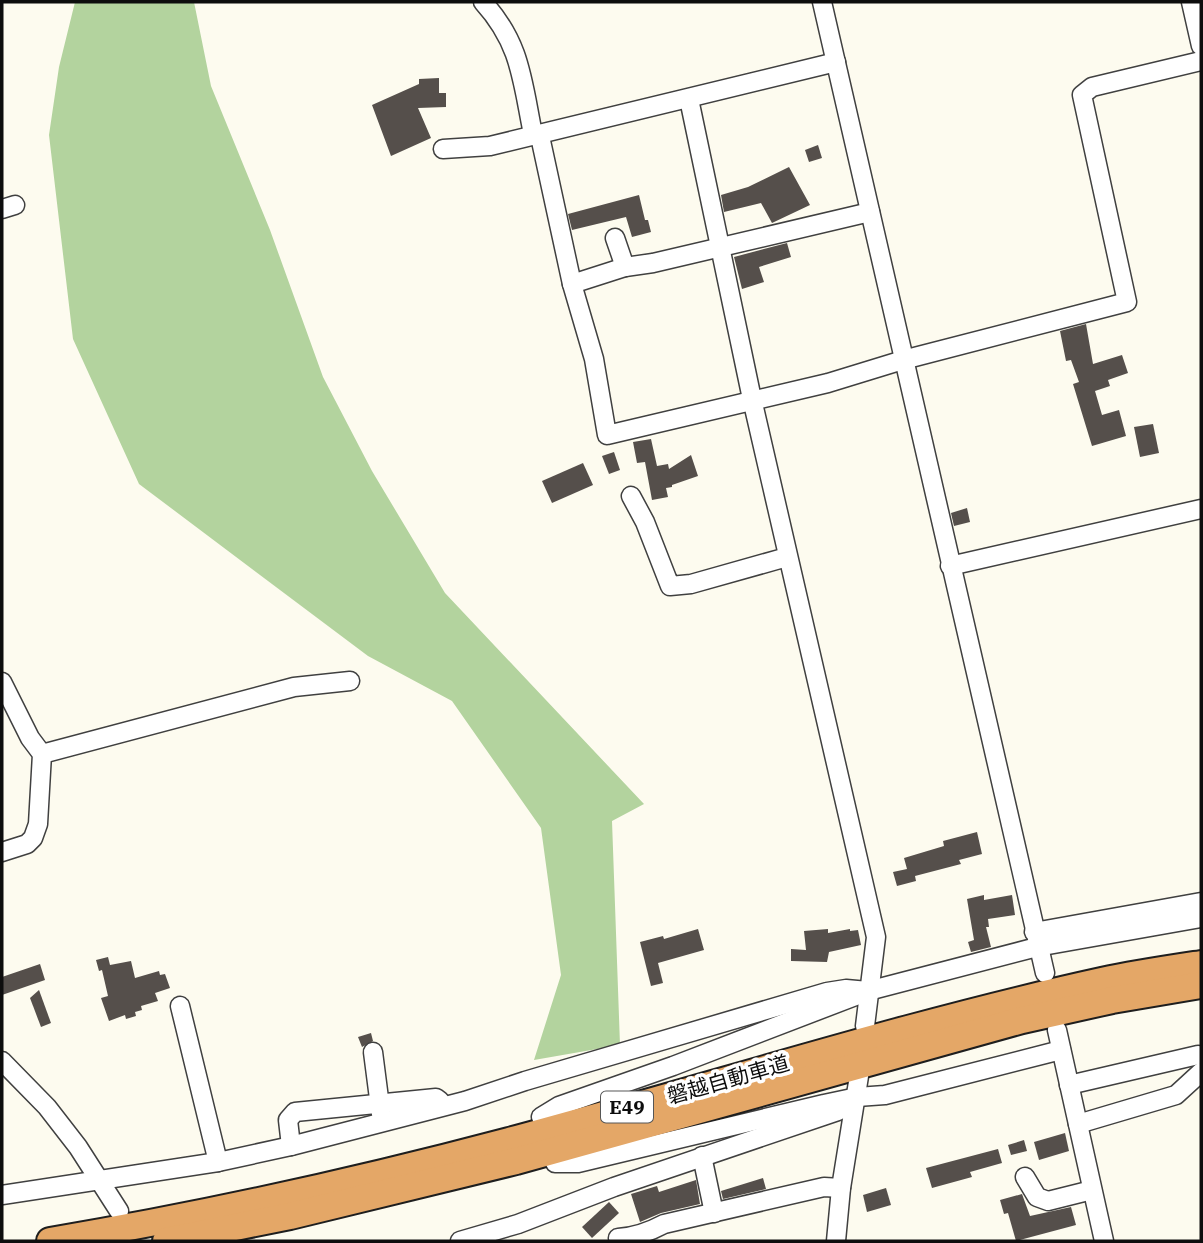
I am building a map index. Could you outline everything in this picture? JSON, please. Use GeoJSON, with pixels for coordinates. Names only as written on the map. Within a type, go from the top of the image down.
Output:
{"type":"FeatureCollection","features":[{"type":"Feature","properties":{"kind":"highway","name":"磐越自動車道"},"geometry":{"type":"LineString","coordinates":[[50,1241],[158,1223],[388,1172],[941,1020],[1105,980],[1201,964]]}},
{"type":"Feature","properties":{"kind":"highway","name":"磐越自動車道"},"geometry":{"type":"LineString","coordinates":[[166,1241],[290,1216],[516,1161],[1022,1020],[1112,1000],[1201,985]]}},
{"type":"Feature","properties":{"kind":"street"},"geometry":{"type":"LineString","coordinates":[[483,2],[497,18],[516,51],[533,134]]}},
{"type":"Feature","properties":{"kind":"street"},"geometry":{"type":"LineString","coordinates":[[822,2],[1035,939],[1045,973]]}},
{"type":"Feature","properties":{"kind":"street"},"geometry":{"type":"LineString","coordinates":[[1191,2],[1201,46]]}},
{"type":"Feature","properties":{"kind":"street"},"geometry":{"type":"LineString","coordinates":[[533,134],[541,141],[572,284],[594,359],[607,435],[828,383],[903,360],[1127,302],[1082,95],[1093,86],[1201,61]]}},
{"type":"Feature","properties":{"kind":"street"},"geometry":{"type":"LineString","coordinates":[[443,149],[490,146],[835,62]]}},
{"type":"Feature","properties":{"kind":"street"},"geometry":{"type":"LineString","coordinates":[[689,99],[752,399],[876,937],[865,1026]]}},
{"type":"Feature","properties":{"kind":"street"},"geometry":{"type":"LineString","coordinates":[[572,284],[625,267],[720,248],[870,212]]}},
{"type":"Feature","properties":{"kind":"street"},"geometry":{"type":"LineString","coordinates":[[615,238],[625,267]]}},
{"type":"Feature","properties":{"kind":"street"},"geometry":{"type":"LineString","coordinates":[[631,496],[645,522],[670,586],[691,584],[788,557]]}},
{"type":"Feature","properties":{"kind":"street"},"geometry":{"type":"LineString","coordinates":[[950,566],[1201,509]]}},
{"type":"Feature","properties":{"kind":"street"},"geometry":{"type":"LineString","coordinates":[[42,754],[294,687],[350,681]]}},
{"type":"Feature","properties":{"kind":"street"},"geometry":{"type":"LineString","coordinates":[[2,682],[30,738],[42,754],[38,824],[33,838],[27,844],[2,852]]}},
{"type":"Feature","properties":{"kind":"street"},"geometry":{"type":"LineString","coordinates":[[541,1117],[559,1106],[673,1066],[868,991],[1035,939],[1201,902]]}},
{"type":"Feature","properties":{"kind":"street"},"geometry":{"type":"LineString","coordinates":[[1035,939],[1201,918]]}},
{"type":"Feature","properties":{"kind":"street"},"geometry":{"type":"LineString","coordinates":[[291,1146],[288,1120],[295,1112],[381,1113],[445,1106],[827,992],[846,989],[868,991]]}},
{"type":"Feature","properties":{"kind":"street"},"geometry":{"type":"LineString","coordinates":[[180,1006],[218,1162]]}},
{"type":"Feature","properties":{"kind":"street"},"geometry":{"type":"LineString","coordinates":[[1057,1030],[1104,1241]]}},
{"type":"Feature","properties":{"kind":"street"},"geometry":{"type":"LineString","coordinates":[[555,1163],[578,1163],[857,1097],[885,1095],[1061,1050]]}},
{"type":"Feature","properties":{"kind":"street"},"geometry":{"type":"LineString","coordinates":[[373,1052],[381,1113]]}},
{"type":"Feature","properties":{"kind":"street"},"geometry":{"type":"LineString","coordinates":[[2,1061],[47,1107],[78,1147],[119,1211]]}},
{"type":"Feature","properties":{"kind":"street"},"geometry":{"type":"LineString","coordinates":[[1069,1085],[1200,1063]]}},
{"type":"Feature","properties":{"kind":"street"},"geometry":{"type":"LineString","coordinates":[[1078,1124],[1177,1095],[1200,1063]]}},
{"type":"Feature","properties":{"kind":"street"},"geometry":{"type":"LineString","coordinates":[[836,1241],[841,1188],[859,1076]]}},
{"type":"Feature","properties":{"kind":"street"},"geometry":{"type":"LineString","coordinates":[[460,1241],[518,1224],[702,1156],[842,1110],[850,1106],[857,1097]]}},
{"type":"Feature","properties":{"kind":"street"},"geometry":{"type":"LineString","coordinates":[[2,1195],[218,1162],[291,1146],[381,1113]]}},
{"type":"Feature","properties":{"kind":"street"},"geometry":{"type":"LineString","coordinates":[[702,1156],[714,1213]]}},
{"type":"Feature","properties":{"kind":"street"},"geometry":{"type":"LineString","coordinates":[[1025,1177],[1037,1197],[1048,1201],[1092,1190]]}},
{"type":"Feature","properties":{"kind":"street"},"geometry":{"type":"LineString","coordinates":[[618,1238],[633,1237],[664,1224],[824,1187],[841,1188]]}},
{"type":"Feature","properties":{"kind":"green space"},"geometry":{"type":"Polygon","coordinates":[[[75,2],[194,2],[211,86],[270,230],[323,377],[372,471],[445,593],[644,804],[612,821],[620,1045],[534,1060],[561,975],[541,828],[452,701],[368,656],[139,484],[73,339],[49,135],[59,67],[75,2]]]}},
{"type":"Feature","properties":{"kind":"building"},"geometry":{"type":"Polygon","coordinates":[[[439,78],[439,93],[446,93],[446,107],[418,108],[431,138],[391,156],[372,105],[419,84],[419,79],[439,78]]]}},
{"type":"Feature","properties":{"kind":"building"},"geometry":{"type":"Polygon","coordinates":[[[818,145],[822,158],[809,162],[805,150],[818,145]]]}},
{"type":"Feature","properties":{"kind":"building"},"geometry":{"type":"Polygon","coordinates":[[[789,167],[810,205],[772,223],[761,203],[724,212],[721,195],[748,187],[789,167]]]}},
{"type":"Feature","properties":{"kind":"building"},"geometry":{"type":"Polygon","coordinates":[[[639,195],[651,232],[632,237],[626,217],[572,230],[568,214],[639,195]]]}},
{"type":"Feature","properties":{"kind":"building"},"geometry":{"type":"Polygon","coordinates":[[[787,243],[791,257],[759,267],[764,282],[742,289],[734,257],[787,243]]]}},
{"type":"Feature","properties":{"kind":"building"},"geometry":{"type":"Polygon","coordinates":[[[1086,324],[1093,364],[1122,355],[1128,373],[1108,380],[1110,386],[1095,391],[1102,415],[1119,410],[1126,436],[1092,446],[1073,384],[1079,382],[1071,360],[1066,361],[1060,331],[1086,324]]]}},
{"type":"Feature","properties":{"kind":"building"},"geometry":{"type":"Polygon","coordinates":[[[1153,424],[1159,453],[1140,457],[1134,427],[1153,424]]]}},
{"type":"Feature","properties":{"kind":"building"},"geometry":{"type":"Polygon","coordinates":[[[651,439],[657,466],[668,464],[669,469],[691,455],[698,476],[666,488],[668,497],[652,500],[645,462],[637,463],[633,442],[651,439]]]}},
{"type":"Feature","properties":{"kind":"building"},"geometry":{"type":"Polygon","coordinates":[[[614,452],[620,470],[609,474],[602,456],[614,452]]]}},
{"type":"Feature","properties":{"kind":"building"},"geometry":{"type":"Polygon","coordinates":[[[583,463],[593,485],[552,503],[542,481],[583,463]]]}},
{"type":"Feature","properties":{"kind":"building"},"geometry":{"type":"Polygon","coordinates":[[[967,508],[970,522],[954,526],[951,513],[967,508]]]}},
{"type":"Feature","properties":{"kind":"building"},"geometry":{"type":"Polygon","coordinates":[[[977,832],[982,854],[959,860],[961,864],[915,876],[916,881],[897,886],[893,872],[907,869],[904,858],[944,846],[943,841],[977,832]]]}},
{"type":"Feature","properties":{"kind":"building"},"geometry":{"type":"Polygon","coordinates":[[[984,895],[984,900],[1012,895],[1015,915],[988,919],[989,927],[986,927],[991,947],[971,952],[968,942],[974,940],[967,899],[984,895]]]}},
{"type":"Feature","properties":{"kind":"building"},"geometry":{"type":"Polygon","coordinates":[[[698,929],[704,950],[658,963],[663,983],[651,986],[640,942],[663,936],[664,939],[698,929]]]}},
{"type":"Feature","properties":{"kind":"building"},"geometry":{"type":"Polygon","coordinates":[[[828,929],[828,933],[858,930],[861,945],[829,952],[827,962],[791,961],[791,949],[806,950],[804,931],[828,929]]]}},
{"type":"Feature","properties":{"kind":"building"},"geometry":{"type":"Polygon","coordinates":[[[108,957],[110,965],[131,961],[135,978],[159,971],[160,975],[165,974],[170,988],[155,993],[158,1001],[141,1006],[142,1010],[135,1012],[136,1016],[126,1019],[125,1015],[109,1021],[101,998],[108,996],[102,970],[99,971],[96,960],[108,957]]]}},
{"type":"Feature","properties":{"kind":"building"},"geometry":{"type":"Polygon","coordinates":[[[40,964],[45,980],[2,995],[2,977],[40,964]]]}},
{"type":"Feature","properties":{"kind":"building"},"geometry":{"type":"Polygon","coordinates":[[[39,990],[51,1023],[41,1027],[30,998],[39,990]]]}},
{"type":"Feature","properties":{"kind":"building"},"geometry":{"type":"Polygon","coordinates":[[[371,1033],[373,1041],[362,1047],[358,1037],[371,1033]]]}},
{"type":"Feature","properties":{"kind":"building"},"geometry":{"type":"Polygon","coordinates":[[[1065,1133],[1069,1151],[1039,1160],[1034,1142],[1065,1133]]]}},
{"type":"Feature","properties":{"kind":"building"},"geometry":{"type":"Polygon","coordinates":[[[1024,1140],[1027,1151],[1011,1155],[1008,1145],[1024,1140]]]}},
{"type":"Feature","properties":{"kind":"building"},"geometry":{"type":"Polygon","coordinates":[[[998,1149],[1002,1163],[970,1172],[972,1177],[932,1188],[926,1168],[998,1149]]]}},
{"type":"Feature","properties":{"kind":"building"},"geometry":{"type":"Polygon","coordinates":[[[763,1178],[766,1189],[723,1199],[721,1191],[763,1178]]]}},
{"type":"Feature","properties":{"kind":"building"},"geometry":{"type":"Polygon","coordinates":[[[696,1180],[700,1204],[661,1213],[640,1222],[631,1194],[657,1186],[659,1192],[696,1180]]]}},
{"type":"Feature","properties":{"kind":"building"},"geometry":{"type":"Polygon","coordinates":[[[886,1188],[891,1205],[867,1212],[863,1195],[886,1188]]]}},
{"type":"Feature","properties":{"kind":"building"},"geometry":{"type":"Polygon","coordinates":[[[1022,1194],[1030,1216],[1071,1207],[1076,1225],[1016,1241],[1008,1213],[1004,1214],[1000,1200],[1022,1194]]]}},
{"type":"Feature","properties":{"kind":"building"},"geometry":{"type":"Polygon","coordinates":[[[609,1202],[619,1213],[592,1238],[582,1227],[609,1202]]]}}]}
